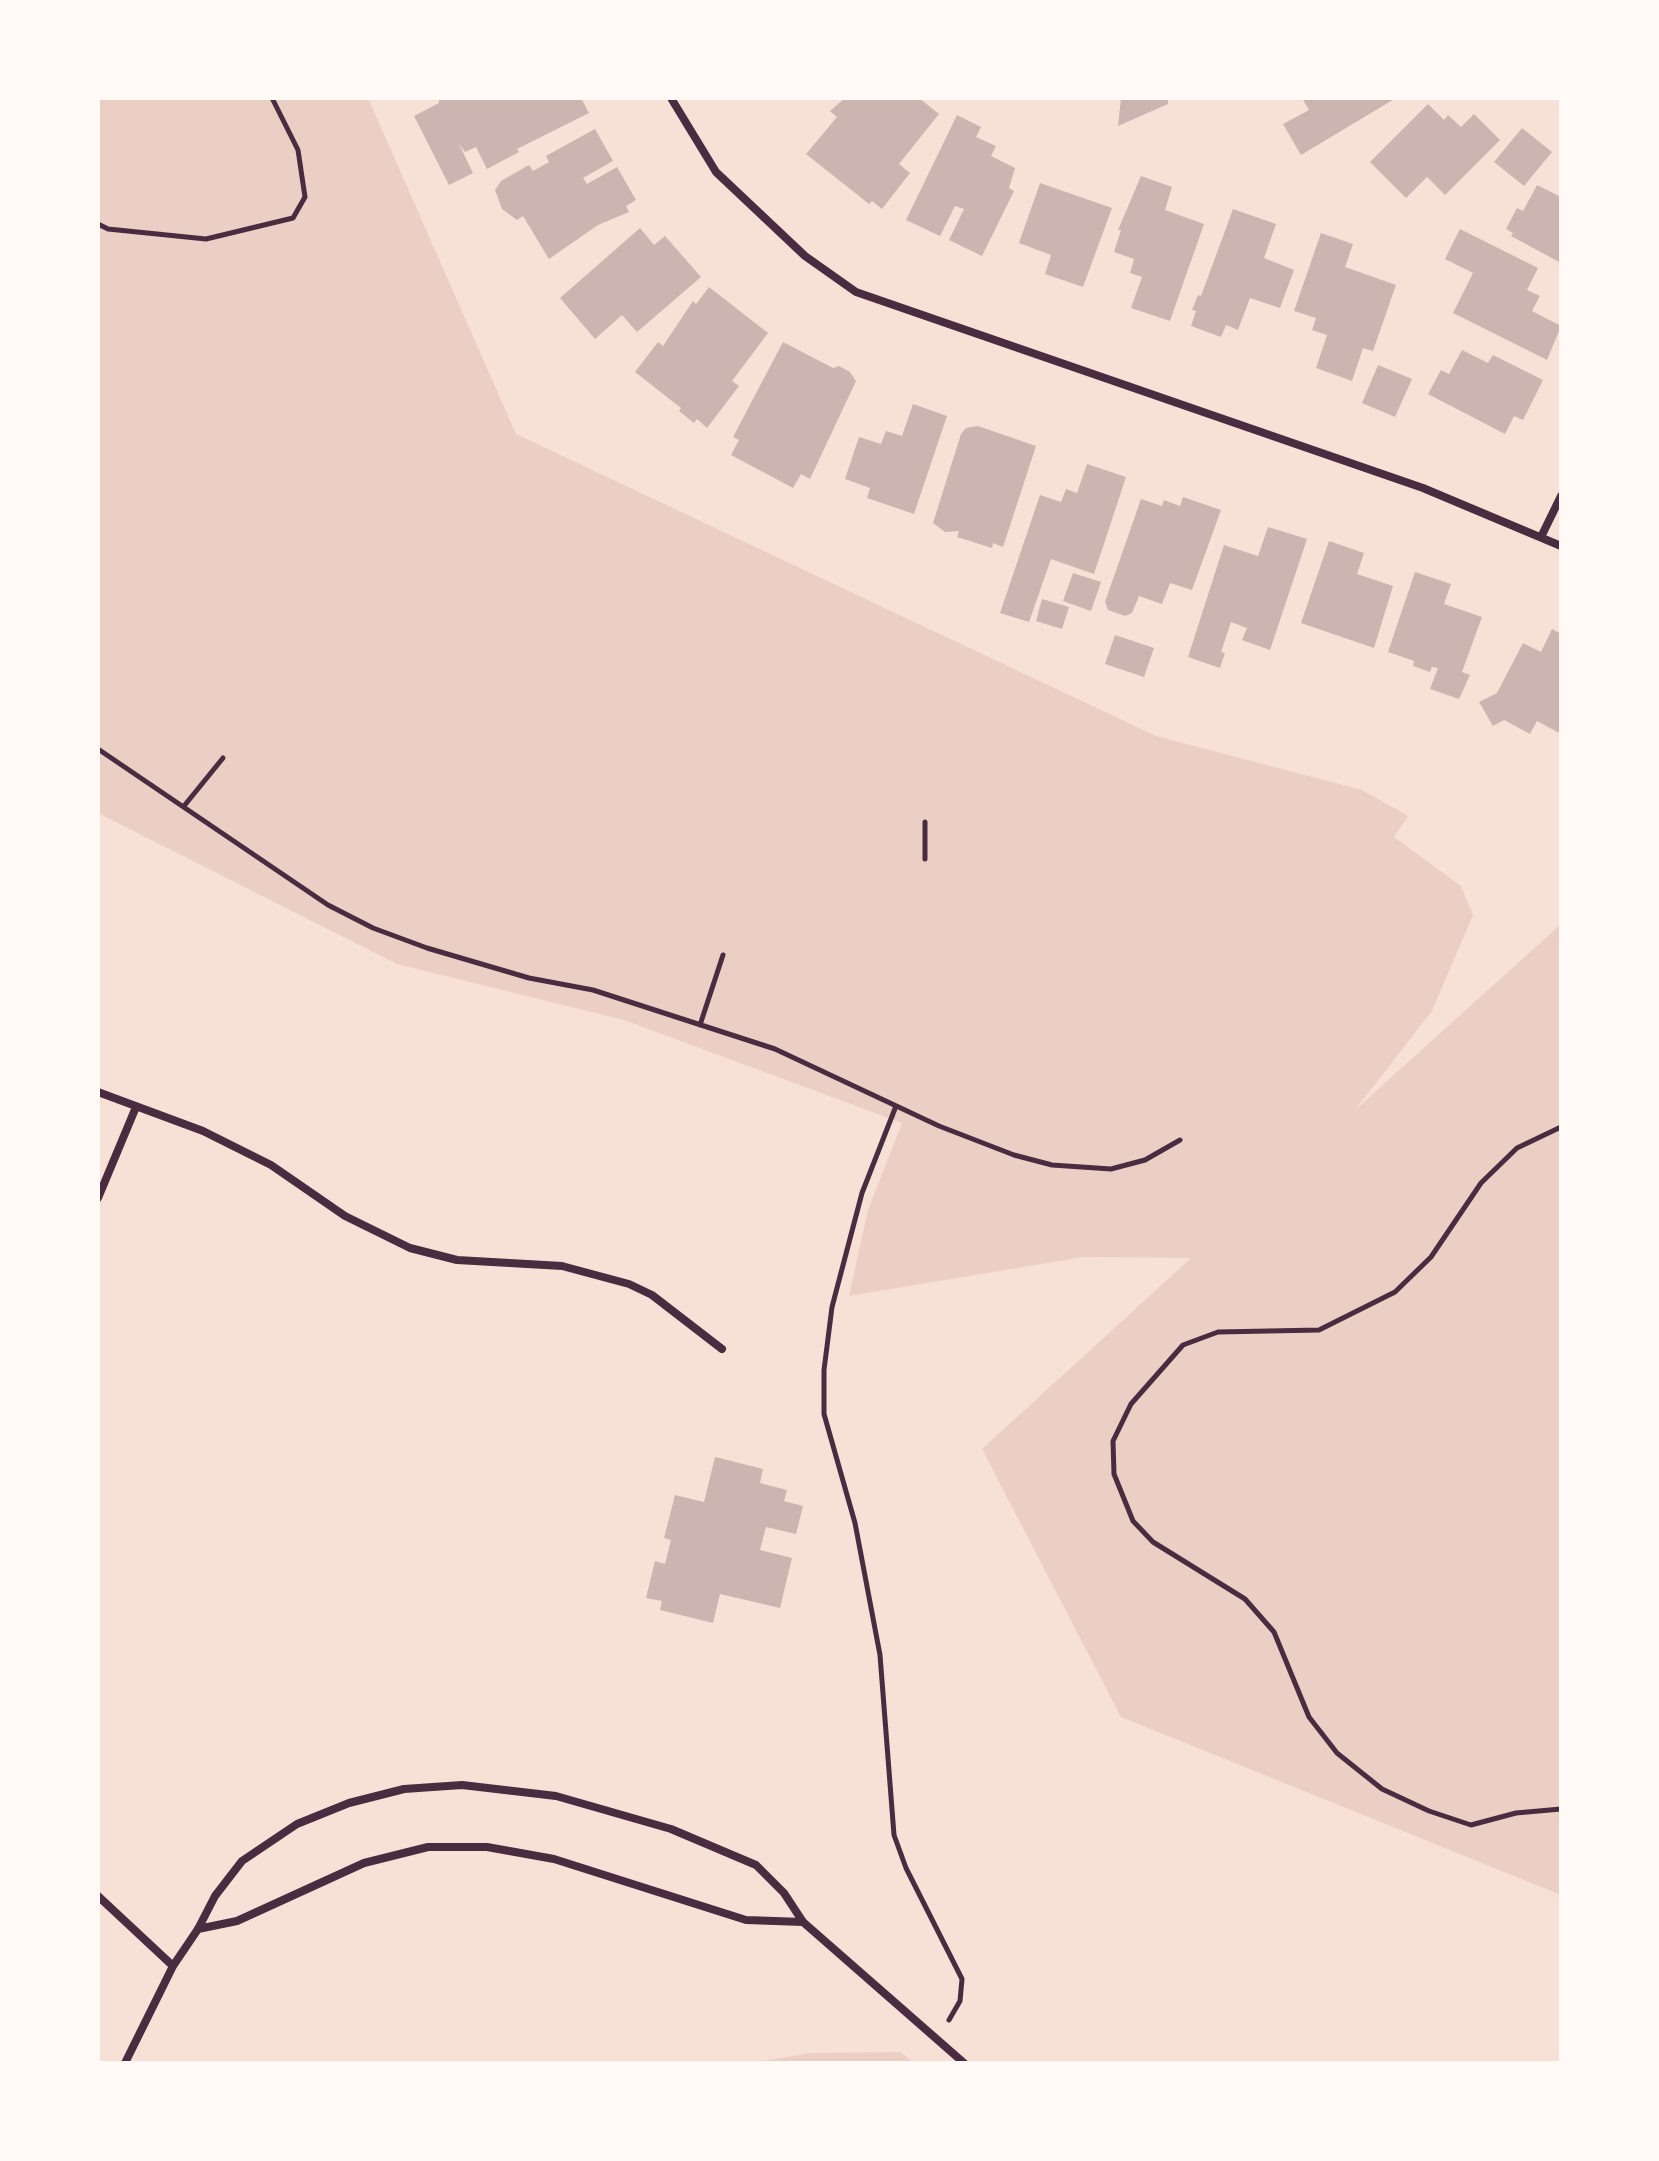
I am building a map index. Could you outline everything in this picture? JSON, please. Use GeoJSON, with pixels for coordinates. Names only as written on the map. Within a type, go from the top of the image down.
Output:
{"type":"FeatureCollection","features":[{"type":"Feature","properties":{"kind":"street"},"geometry":{"type":"LineString","coordinates":[[671,98],[716,172],[805,256],[856,292],[1423,488],[1561,546]]}},
{"type":"Feature","properties":{"kind":"street"},"geometry":{"type":"LineString","coordinates":[[1541,537],[1561,496]]}},
{"type":"Feature","properties":{"kind":"street"},"geometry":{"type":"LineString","coordinates":[[98,1092],[203,1131],[271,1165],[345,1216],[410,1248],[457,1260],[562,1266],[629,1284],[652,1295],[722,1349]]}},
{"type":"Feature","properties":{"kind":"street"},"geometry":{"type":"LineString","coordinates":[[98,1198],[136,1107]]}},
{"type":"Feature","properties":{"kind":"street"},"geometry":{"type":"LineString","coordinates":[[125,2063],[173,1966],[198,1929],[215,1896],[242,1861],[297,1824],[349,1803],[404,1789],[462,1785],[556,1796],[671,1829],[756,1865],[784,1893],[803,1922],[934,2040],[964,2063]]}},
{"type":"Feature","properties":{"kind":"street"},"geometry":{"type":"LineString","coordinates":[[198,1929],[237,1921],[364,1863],[428,1847],[487,1847],[554,1859],[746,1920],[803,1922]]}},
{"type":"Feature","properties":{"kind":"street"},"geometry":{"type":"LineString","coordinates":[[98,1896],[173,1966]]}},
{"type":"Feature","properties":{"kind":"path"},"geometry":{"type":"LineString","coordinates":[[98,224],[108,229],[206,239],[293,218],[305,197],[298,150],[272,98]]}},
{"type":"Feature","properties":{"kind":"path"},"geometry":{"type":"LineString","coordinates":[[98,749],[328,905],[373,928],[478,965],[593,990],[811,1063],[896,1106],[1014,1155],[1081,1169],[1111,1169],[1145,1160],[1180,1140]]}},
{"type":"Feature","properties":{"kind":"path"},"geometry":{"type":"LineString","coordinates":[[184,806],[223,758]]}},
{"type":"Feature","properties":{"kind":"path"},"geometry":{"type":"LineString","coordinates":[[925,822],[925,859]]}},
{"type":"Feature","properties":{"kind":"path"},"geometry":{"type":"LineString","coordinates":[[700,1025],[723,955]]}},
{"type":"Feature","properties":{"kind":"path"},"geometry":{"type":"LineString","coordinates":[[896,1106],[862,1193],[832,1307],[824,1370],[824,1414],[855,1523],[880,1655],[894,1835],[906,1868],[962,1979],[960,2001],[934,2040]]}},
{"type":"Feature","properties":{"kind":"path"},"geometry":{"type":"LineString","coordinates":[[1561,1127],[1517,1148],[1481,1183],[1431,1257],[1395,1292],[1319,1330],[1218,1332],[1183,1345],[1131,1404],[1113,1441],[1114,1474],[1133,1521],[1153,1542],[1245,1599],[1274,1632],[1309,1717],[1337,1753],[1382,1789],[1429,1811],[1471,1825],[1516,1813],[1561,1809]]}},
{"type":"Feature","properties":{"kind":"shaded area"},"geometry":{"type":"Polygon","coordinates":[[[98,98],[368,98],[516,434],[1156,736],[1362,790],[1408,816],[1394,837],[1461,886],[1473,915],[1432,1011],[1355,1110],[1561,924],[1561,1895],[1121,1717],[982,1449],[1191,1258],[1084,1257],[849,1296],[868,1210],[902,1123],[624,1020],[397,964],[98,813],[98,98]]]}},
{"type":"Feature","properties":{"kind":"shaded area"},"geometry":{"type":"Polygon","coordinates":[[[900,2052],[915,2063],[749,2063],[812,2053],[900,2052]]]}},
{"type":"Feature","properties":{"kind":"building"},"geometry":{"type":"Polygon","coordinates":[[[439,98],[581,98],[589,113],[517,149],[519,152],[487,169],[476,147],[465,152],[459,144],[473,173],[449,185],[414,116],[439,103],[439,98]]]}},
{"type":"Feature","properties":{"kind":"building"},"geometry":{"type":"Polygon","coordinates":[[[845,98],[919,98],[939,114],[899,164],[910,173],[882,209],[872,201],[869,204],[806,154],[837,117],[830,111],[845,98]]]}},
{"type":"Feature","properties":{"kind":"building"},"geometry":{"type":"Polygon","coordinates":[[[1121,98],[1168,98],[1168,104],[1118,126],[1121,98]]]}},
{"type":"Feature","properties":{"kind":"building"},"geometry":{"type":"Polygon","coordinates":[[[1302,98],[1396,98],[1301,155],[1283,124],[1309,110],[1302,98]]]}},
{"type":"Feature","properties":{"kind":"building"},"geometry":{"type":"Polygon","coordinates":[[[1428,104],[1444,120],[1448,115],[1461,127],[1474,114],[1500,140],[1445,195],[1427,177],[1406,198],[1370,162],[1428,104]]]}},
{"type":"Feature","properties":{"kind":"building"},"geometry":{"type":"Polygon","coordinates":[[[957,115],[981,127],[976,137],[996,146],[991,156],[1015,168],[1009,188],[1014,191],[982,256],[949,240],[964,209],[955,206],[940,236],[906,220],[957,115]]]}},
{"type":"Feature","properties":{"kind":"building"},"geometry":{"type":"Polygon","coordinates":[[[1522,128],[1552,152],[1524,186],[1494,162],[1522,128]]]}},
{"type":"Feature","properties":{"kind":"building"},"geometry":{"type":"Polygon","coordinates":[[[595,129],[613,161],[583,178],[587,184],[617,167],[636,200],[626,206],[629,212],[598,225],[549,259],[523,216],[517,220],[502,209],[495,190],[501,181],[529,165],[533,171],[549,162],[546,156],[595,129]]]}},
{"type":"Feature","properties":{"kind":"building"},"geometry":{"type":"Polygon","coordinates":[[[1141,176],[1172,187],[1165,210],[1204,224],[1170,321],[1131,308],[1142,277],[1130,273],[1134,259],[1114,252],[1121,230],[1118,230],[1141,176]]]}},
{"type":"Feature","properties":{"kind":"building"},"geometry":{"type":"Polygon","coordinates":[[[1040,183],[1112,208],[1083,287],[1045,274],[1051,255],[1019,243],[1040,183]]]}},
{"type":"Feature","properties":{"kind":"building"},"geometry":{"type":"Polygon","coordinates":[[[1537,185],[1561,197],[1561,263],[1511,236],[1513,233],[1506,229],[1517,208],[1523,211],[1537,185]]]}},
{"type":"Feature","properties":{"kind":"building"},"geometry":{"type":"Polygon","coordinates":[[[1233,209],[1276,224],[1264,258],[1294,270],[1280,308],[1250,298],[1238,330],[1226,325],[1221,337],[1191,326],[1196,311],[1192,310],[1198,295],[1201,296],[1233,209]]]}},
{"type":"Feature","properties":{"kind":"building"},"geometry":{"type":"Polygon","coordinates":[[[640,228],[654,245],[665,236],[701,277],[637,332],[622,315],[595,339],[560,298],[640,228]]]}},
{"type":"Feature","properties":{"kind":"building"},"geometry":{"type":"Polygon","coordinates":[[[1460,229],[1538,268],[1527,290],[1540,296],[1532,311],[1561,326],[1547,360],[1453,313],[1473,273],[1445,259],[1460,229]]]}},
{"type":"Feature","properties":{"kind":"building"},"geometry":{"type":"Polygon","coordinates":[[[1321,233],[1353,244],[1345,267],[1396,285],[1373,351],[1363,348],[1352,381],[1316,368],[1327,335],[1312,330],[1316,318],[1294,311],[1321,233]]]}},
{"type":"Feature","properties":{"kind":"building"},"geometry":{"type":"Polygon","coordinates":[[[709,287],[768,333],[732,381],[739,386],[707,428],[697,419],[694,423],[679,411],[681,408],[635,372],[658,342],[663,346],[693,301],[696,304],[709,287]]]}},
{"type":"Feature","properties":{"kind":"building"},"geometry":{"type":"Polygon","coordinates":[[[783,342],[833,368],[839,366],[850,372],[856,381],[810,479],[801,474],[793,488],[731,455],[739,440],[733,437],[783,342]]]}},
{"type":"Feature","properties":{"kind":"building"},"geometry":{"type":"Polygon","coordinates":[[[1462,350],[1488,363],[1493,355],[1543,380],[1523,420],[1514,416],[1505,434],[1428,394],[1441,370],[1449,374],[1462,350]]]}},
{"type":"Feature","properties":{"kind":"building"},"geometry":{"type":"Polygon","coordinates":[[[1378,365],[1412,379],[1395,417],[1362,403],[1378,365]]]}},
{"type":"Feature","properties":{"kind":"building"},"geometry":{"type":"Polygon","coordinates":[[[913,404],[947,416],[914,514],[867,498],[870,488],[845,479],[859,437],[881,444],[886,431],[902,436],[913,404]]]}},
{"type":"Feature","properties":{"kind":"building"},"geometry":{"type":"Polygon","coordinates":[[[978,426],[1036,446],[1003,547],[993,543],[992,548],[957,537],[959,531],[945,532],[933,523],[961,434],[966,428],[978,426]]]}},
{"type":"Feature","properties":{"kind":"building"},"geometry":{"type":"Polygon","coordinates":[[[1087,464],[1126,477],[1094,574],[1051,559],[1029,622],[1000,613],[1040,495],[1061,502],[1066,489],[1077,493],[1087,464]]]}},
{"type":"Feature","properties":{"kind":"building"},"geometry":{"type":"Polygon","coordinates":[[[1183,497],[1221,510],[1192,590],[1170,583],[1162,604],[1139,596],[1132,613],[1125,616],[1108,610],[1105,602],[1141,499],[1162,506],[1164,500],[1180,506],[1183,497]]]}},
{"type":"Feature","properties":{"kind":"building"},"geometry":{"type":"Polygon","coordinates":[[[1268,527],[1307,539],[1270,650],[1242,640],[1247,628],[1231,622],[1221,652],[1225,653],[1220,668],[1188,657],[1224,545],[1258,556],[1268,527]]]}},
{"type":"Feature","properties":{"kind":"building"},"geometry":{"type":"Polygon","coordinates":[[[1329,541],[1364,553],[1357,574],[1393,586],[1374,648],[1301,623],[1329,541]]]}},
{"type":"Feature","properties":{"kind":"building"},"geometry":{"type":"Polygon","coordinates":[[[1415,572],[1451,584],[1444,604],[1482,617],[1462,672],[1470,675],[1459,699],[1430,689],[1438,668],[1432,667],[1430,672],[1413,666],[1414,661],[1388,652],[1415,572]]]}},
{"type":"Feature","properties":{"kind":"building"},"geometry":{"type":"Polygon","coordinates":[[[1073,573],[1101,582],[1091,611],[1063,601],[1073,573]]]}},
{"type":"Feature","properties":{"kind":"building"},"geometry":{"type":"Polygon","coordinates":[[[1042,599],[1069,607],[1062,629],[1036,621],[1042,599]]]}},
{"type":"Feature","properties":{"kind":"building"},"geometry":{"type":"Polygon","coordinates":[[[1552,629],[1561,634],[1561,734],[1537,721],[1530,734],[1504,720],[1493,726],[1479,702],[1497,693],[1523,643],[1541,652],[1552,629]]]}},
{"type":"Feature","properties":{"kind":"building"},"geometry":{"type":"Polygon","coordinates":[[[1115,635],[1154,648],[1144,677],[1105,664],[1115,635]]]}},
{"type":"Feature","properties":{"kind":"building"},"geometry":{"type":"Polygon","coordinates":[[[715,1457],[763,1469],[760,1483],[787,1490],[784,1501],[803,1506],[796,1534],[766,1527],[760,1550],[792,1558],[780,1608],[720,1594],[713,1623],[660,1610],[662,1601],[646,1598],[655,1561],[665,1564],[671,1540],[664,1538],[675,1495],[704,1502],[715,1457]]]}}]}
